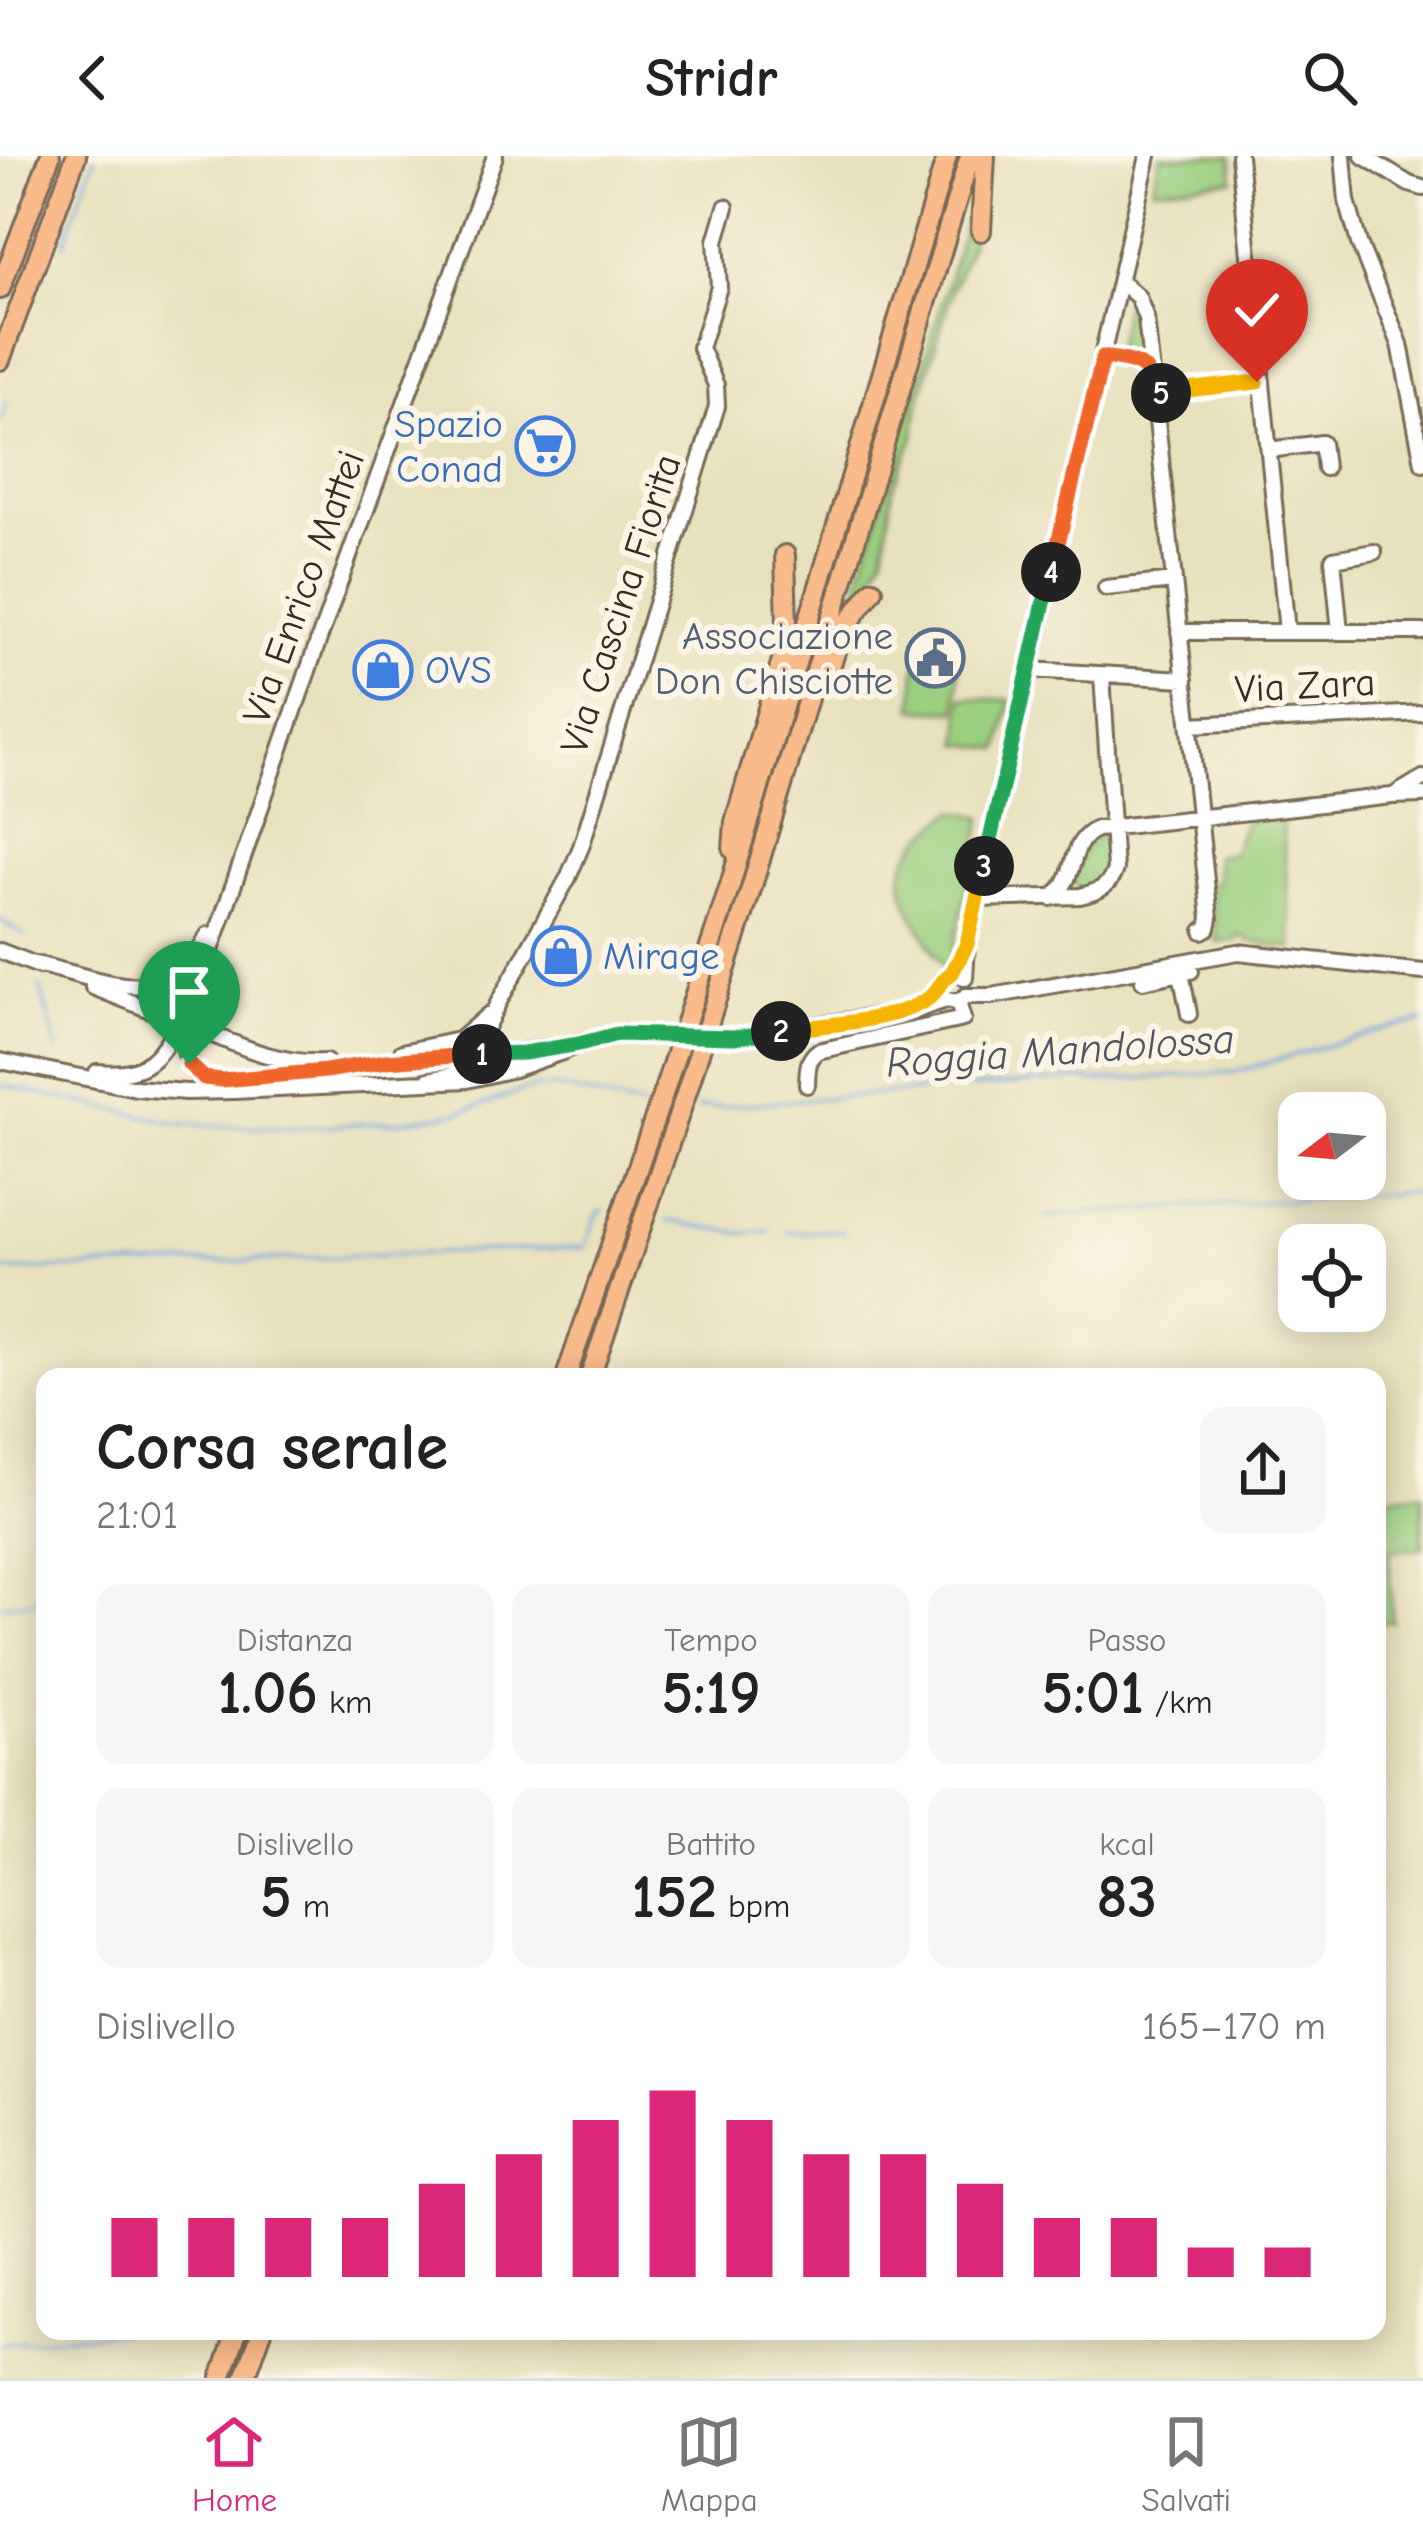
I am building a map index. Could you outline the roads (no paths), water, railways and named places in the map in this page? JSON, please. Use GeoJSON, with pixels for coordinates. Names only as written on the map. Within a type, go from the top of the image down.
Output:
{"type":"FeatureCollection","features":[{"type":"Feature","properties":{"kind":"highway"},"geometry":{"type":"LineString","coordinates":[[0,289],[50,156]]}},
{"type":"Feature","properties":{"kind":"highway"},"geometry":{"type":"LineString","coordinates":[[0,360],[76,156]]}},
{"type":"Feature","properties":{"kind":"highway"},"geometry":{"type":"LineString","coordinates":[[569,1368],[731,882],[947,156]]}},
{"type":"Feature","properties":{"kind":"highway"},"geometry":{"type":"LineString","coordinates":[[593,1368],[752,886],[970,156]]}},
{"type":"Feature","properties":{"kind":"highway"},"geometry":{"type":"LineString","coordinates":[[982,231],[985,156]]}},
{"type":"Feature","properties":{"kind":"highway"},"geometry":{"type":"LineString","coordinates":[[731,882],[735,822],[784,653],[785,555]]}},
{"type":"Feature","properties":{"kind":"highway"},"geometry":{"type":"LineString","coordinates":[[752,886],[780,832],[843,631],[873,590]]}},
{"type":"Feature","properties":{"kind":"highway"},"geometry":{"type":"LineString","coordinates":[[220,2378],[234,2340]]}},
{"type":"Feature","properties":{"kind":"highway"},"geometry":{"type":"LineString","coordinates":[[245,2378],[259,2340]]}},
{"type":"Feature","properties":{"kind":"street","name":"Via Enrico Mattei"},"geometry":{"type":"LineString","coordinates":[[204,971],[319,638],[497,156]]}},
{"type":"Feature","properties":{"kind":"street"},"geometry":{"type":"LineString","coordinates":[[807,1085],[808,1064],[818,1051],[963,1019],[959,990],[967,944],[1148,156]]}},
{"type":"Feature","properties":{"kind":"street"},"geometry":{"type":"LineString","coordinates":[[1239,156],[1287,631]]}},
{"type":"Feature","properties":{"kind":"street"},"geometry":{"type":"LineString","coordinates":[[1343,161],[1365,158],[1423,188]]}},
{"type":"Feature","properties":{"kind":"street"},"geometry":{"type":"LineString","coordinates":[[1343,161],[1383,170]]}},
{"type":"Feature","properties":{"kind":"street"},"geometry":{"type":"LineString","coordinates":[[1343,161],[1347,201],[1359,243],[1400,344],[1423,464]]}},
{"type":"Feature","properties":{"kind":"street","name":"Via Cascina Fiorita"},"geometry":{"type":"LineString","coordinates":[[473,1054],[580,848],[715,413],[716,385],[700,345],[717,297],[716,241],[726,208]]}},
{"type":"Feature","properties":{"kind":"street"},"geometry":{"type":"LineString","coordinates":[[428,1080],[473,1054],[508,1054],[617,1034],[734,1037],[898,1013],[959,990],[1189,964],[1207,944],[1190,725],[1153,387],[1144,357],[1143,306],[1120,281]]}},
{"type":"Feature","properties":{"kind":"street"},"geometry":{"type":"LineString","coordinates":[[1103,357],[1144,357]]}},
{"type":"Feature","properties":{"kind":"street"},"geometry":{"type":"LineString","coordinates":[[1153,387],[1262,382]]}},
{"type":"Feature","properties":{"kind":"street"},"geometry":{"type":"LineString","coordinates":[[1268,450],[1322,443],[1325,468]]}},
{"type":"Feature","properties":{"kind":"street"},"geometry":{"type":"LineString","coordinates":[[1340,632],[1333,559],[1374,552]]}},
{"type":"Feature","properties":{"kind":"street"},"geometry":{"type":"LineString","coordinates":[[1106,588],[1174,581]]}},
{"type":"Feature","properties":{"kind":"street"},"geometry":{"type":"LineString","coordinates":[[1179,632],[1423,632]]}},
{"type":"Feature","properties":{"kind":"street"},"geometry":{"type":"LineString","coordinates":[[0,966],[31,963],[128,988],[169,979],[194,959],[208,935],[319,638]]}},
{"type":"Feature","properties":{"kind":"street"},"geometry":{"type":"LineString","coordinates":[[1029,670],[1185,679]]}},
{"type":"Feature","properties":{"kind":"street"},"geometry":{"type":"LineString","coordinates":[[977,899],[1080,896],[1094,893],[1112,879],[1102,676]]}},
{"type":"Feature","properties":{"kind":"street","name":"Via Zara"},"geometry":{"type":"LineString","coordinates":[[1190,725],[1423,712]]}},
{"type":"Feature","properties":{"kind":"street"},"geometry":{"type":"LineString","coordinates":[[1392,796],[1423,778]]}},
{"type":"Feature","properties":{"kind":"street"},"geometry":{"type":"LineString","coordinates":[[1052,898],[1068,880],[1081,839],[1088,832],[1423,795]]}},
{"type":"Feature","properties":{"kind":"street"},"geometry":{"type":"LineString","coordinates":[[1068,880],[1080,896]]}},
{"type":"Feature","properties":{"kind":"street"},"geometry":{"type":"LineString","coordinates":[[0,951],[275,1059],[308,1064],[448,1045],[472,1032],[496,1007]]}},
{"type":"Feature","properties":{"kind":"street"},"geometry":{"type":"LineString","coordinates":[[1142,981],[1238,952],[1405,970],[1423,976]]}},
{"type":"Feature","properties":{"kind":"street"},"geometry":{"type":"LineString","coordinates":[[1189,964],[1189,1014]]}},
{"type":"Feature","properties":{"kind":"street"},"geometry":{"type":"LineString","coordinates":[[204,971],[184,1043],[189,1064],[204,1078],[261,1078],[386,1061]]}},
{"type":"Feature","properties":{"kind":"street"},"geometry":{"type":"LineString","coordinates":[[32,1068],[113,1074],[142,1068],[170,1039],[204,971]]}},
{"type":"Feature","properties":{"kind":"street"},"geometry":{"type":"LineString","coordinates":[[496,1007],[491,1041],[508,1054]]}},
{"type":"Feature","properties":{"kind":"street"},"geometry":{"type":"LineString","coordinates":[[0,1061],[136,1088],[186,1092],[451,1082],[489,1075],[579,1044]]}},
{"type":"Feature","properties":{"kind":"street"},"geometry":{"type":"LineString","coordinates":[[325,1062],[455,1065]]}},
{"type":"Feature","properties":{"kind":"waterway"},"geometry":{"type":"LineString","coordinates":[[64,244],[95,156]]}},
{"type":"Feature","properties":{"kind":"waterway"},"geometry":{"type":"LineString","coordinates":[[0,422],[6,403]]}},
{"type":"Feature","properties":{"kind":"waterway"},"geometry":{"type":"LineString","coordinates":[[0,920],[24,935]]}},
{"type":"Feature","properties":{"kind":"waterway"},"geometry":{"type":"LineString","coordinates":[[40,987],[58,1052]]}},
{"type":"Feature","properties":{"kind":"waterway","name":"Roggia Mandolossa"},"geometry":{"type":"LineString","coordinates":[[697,1108],[1235,1072],[1423,1021]]}},
{"type":"Feature","properties":{"kind":"waterway","name":"Roggia Mandolossa"},"geometry":{"type":"LineString","coordinates":[[0,1085],[181,1124],[286,1128],[457,1113],[532,1088],[557,1087],[643,1108]]}},
{"type":"Feature","properties":{"kind":"waterway"},"geometry":{"type":"LineString","coordinates":[[1046,1216],[1423,1192]]}},
{"type":"Feature","properties":{"kind":"waterway"},"geometry":{"type":"LineString","coordinates":[[0,1271],[585,1247],[597,1214],[603,1211]]}},
{"type":"Feature","properties":{"kind":"waterway"},"geometry":{"type":"LineString","coordinates":[[667,1221],[743,1233],[770,1231]]}},
{"type":"Feature","properties":{"kind":"waterway"},"geometry":{"type":"LineString","coordinates":[[787,1232],[844,1231]]}},
{"type":"Feature","properties":{"kind":"waterway"},"geometry":{"type":"LineString","coordinates":[[0,1605],[36,1601]]}},
{"type":"Feature","properties":{"kind":"waterway"},"geometry":{"type":"LineString","coordinates":[[0,2344],[38,2340]]}},
{"type":"Feature","properties":{"kind":"place","name":"Spazio Conad"},"geometry":{"type":"Point","coordinates":[545,446]}},
{"type":"Feature","properties":{"kind":"place","name":"Associazione Don Chisciotte"},"geometry":{"type":"Point","coordinates":[935,658]}},
{"type":"Feature","properties":{"kind":"place","name":"OVS"},"geometry":{"type":"Point","coordinates":[383,670]}},
{"type":"Feature","properties":{"kind":"place","name":"Mirage"},"geometry":{"type":"Point","coordinates":[561,956]}}]}
